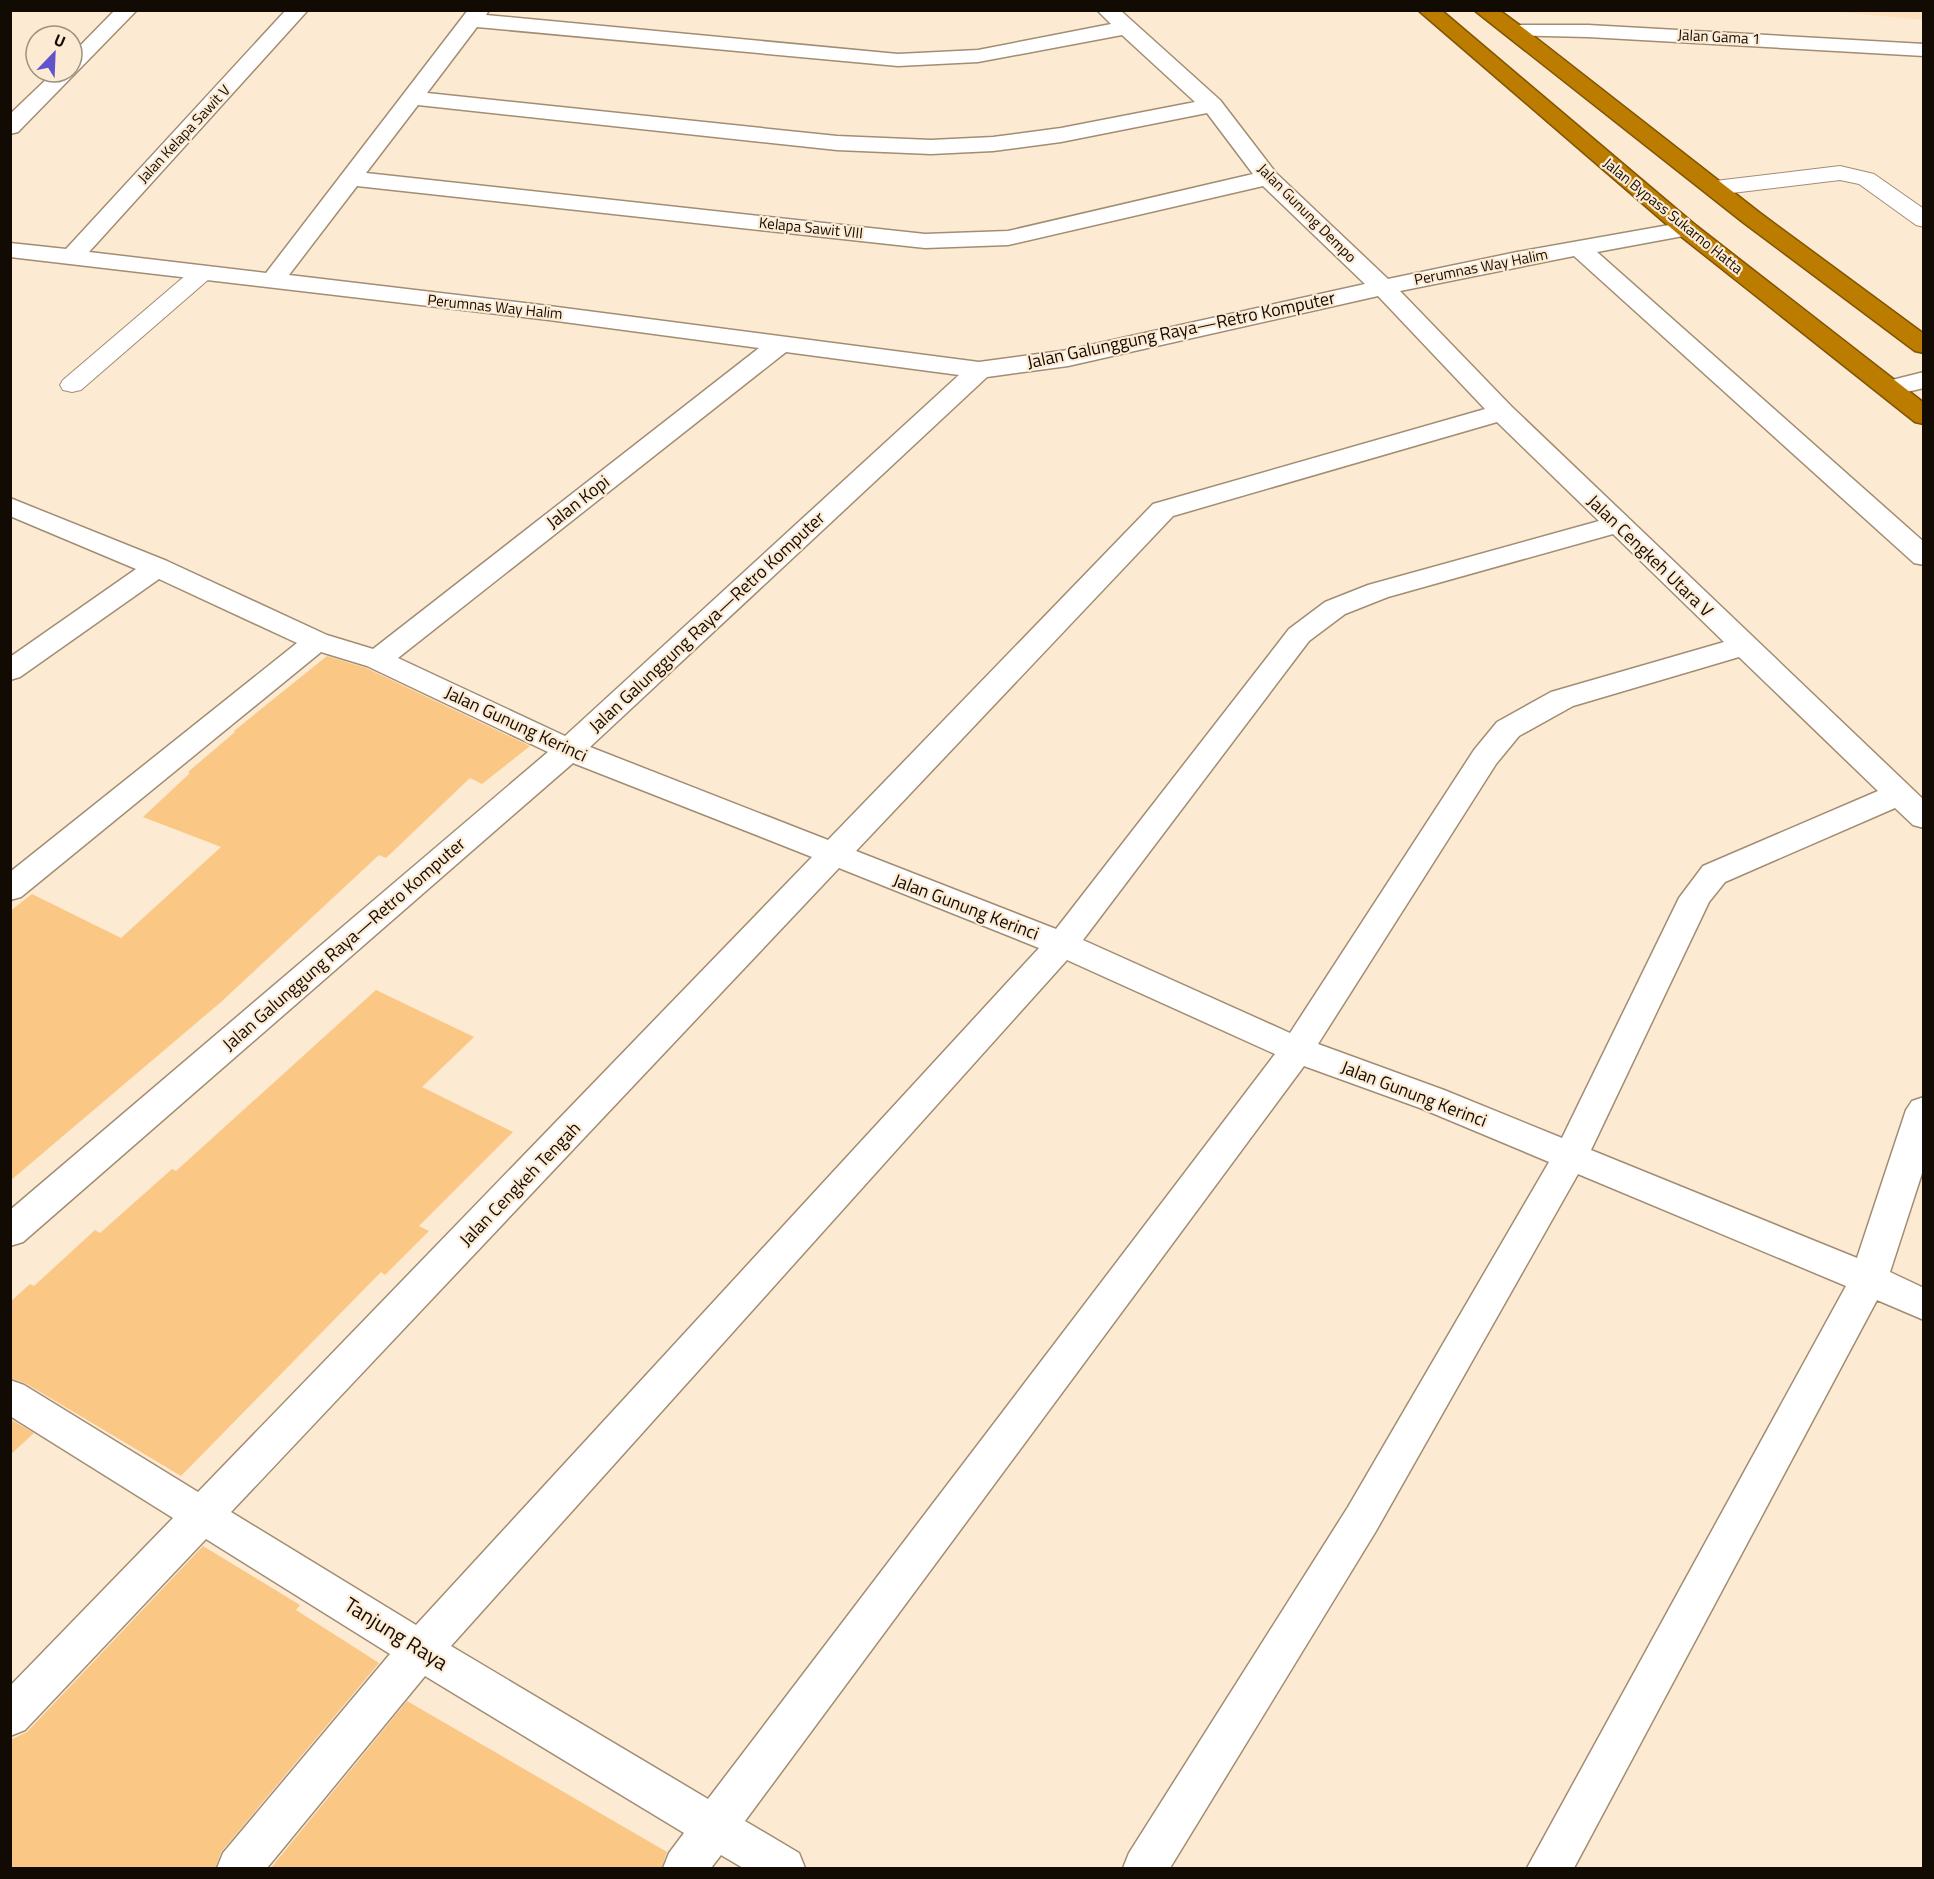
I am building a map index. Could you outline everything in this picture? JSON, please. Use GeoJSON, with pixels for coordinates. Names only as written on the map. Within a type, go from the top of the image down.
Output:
{"type":"FeatureCollection","features":[{"type":"Feature","properties":{"kind":"highway","name":"Jalan Bypass Sukarno Hatta"},"geometry":{"type":"LineString","coordinates":[[1428,10],[1686,229],[1923,416]]}},
{"type":"Feature","properties":{"kind":"highway"},"geometry":{"type":"LineString","coordinates":[[1484,10],[1515,31],[1714,188],[1923,346]]}},
{"type":"Feature","properties":{"kind":"highway"},"geometry":{"type":"LineString","coordinates":[[1775,300],[1835,279]]}},
{"type":"Feature","properties":{"kind":"street"},"geometry":{"type":"LineString","coordinates":[[84,54],[127,10]]}},
{"type":"Feature","properties":{"kind":"street","name":"Jalan Kelapa Sawit V"},"geometry":{"type":"LineString","coordinates":[[70,258],[298,10]]}},
{"type":"Feature","properties":{"kind":"street","name":"Jalan Gunung Dempo"},"geometry":{"type":"LineString","coordinates":[[1107,10],[1212,105],[1268,178],[1383,287]]}},
{"type":"Feature","properties":{"kind":"street"},"geometry":{"type":"LineString","coordinates":[[271,282],[475,15],[898,60],[978,56],[1125,28]]}},
{"type":"Feature","properties":{"kind":"street","name":"Jalan Gama 1"},"geometry":{"type":"LineString","coordinates":[[1515,31],[1588,31],[1923,50]]}},
{"type":"Feature","properties":{"kind":"street"},"geometry":{"type":"LineString","coordinates":[[10,128],[54,84]]}},
{"type":"Feature","properties":{"kind":"street"},"geometry":{"type":"LineString","coordinates":[[412,98],[837,143],[931,147],[993,144],[1061,135],[1212,105]]}},
{"type":"Feature","properties":{"kind":"street","name":"Kelapa Sawit VIII"},"geometry":{"type":"LineString","coordinates":[[350,178],[925,241],[1008,238],[1268,178]]}},
{"type":"Feature","properties":{"kind":"street","name":"Perumnas Way Halim"},"geometry":{"type":"LineString","coordinates":[[1383,287],[1686,229]]}},
{"type":"Feature","properties":{"kind":"street"},"geometry":{"type":"LineString","coordinates":[[1580,248],[1923,557]]}},
{"type":"Feature","properties":{"kind":"street","name":"Perumnas Way Halim"},"geometry":{"type":"LineString","coordinates":[[10,250],[549,313],[979,370]]}},
{"type":"Feature","properties":{"kind":"street","name":"Jalan Galunggung Raya—Retro Komputer"},"geometry":{"type":"LineString","coordinates":[[10,1232],[568,750],[979,370],[1068,358],[1383,287]]}},
{"type":"Feature","properties":{"kind":"street","name":"Jalan Cengkeh Utara V"},"geometry":{"type":"LineString","coordinates":[[1383,287],[1502,412],[1910,807]]}},
{"type":"Feature","properties":{"kind":"street","name":"Jalan Kopi"},"geometry":{"type":"LineString","coordinates":[[377,660],[780,344]]}},
{"type":"Feature","properties":{"kind":"street"},"geometry":{"type":"LineString","coordinates":[[1888,388],[1923,380]]}},
{"type":"Feature","properties":{"kind":"street","name":"Jalan Cengkeh Tengah"},"geometry":{"type":"LineString","coordinates":[[10,1716],[1163,510],[1502,412]]}},
{"type":"Feature","properties":{"kind":"street","name":"Jalan Gunung Kerinci"},"geometry":{"type":"LineString","coordinates":[[10,506],[157,567],[317,641],[377,660],[568,750],[1062,944],[1297,1050],[1432,1099],[1869,1279],[1923,1305]]}},
{"type":"Feature","properties":{"kind":"street"},"geometry":{"type":"LineString","coordinates":[[238,1869],[420,1650],[1062,944],[1299,635],[1335,608],[1378,591],[1617,524]]}},
{"type":"Feature","properties":{"kind":"street"},"geometry":{"type":"LineString","coordinates":[[10,671],[157,567]]}},
{"type":"Feature","properties":{"kind":"street"},"geometry":{"type":"LineString","coordinates":[[10,889],[317,641]]}},
{"type":"Feature","properties":{"kind":"street"},"geometry":{"type":"LineString","coordinates":[[685,1869],[714,1827],[1297,1050],[1485,757],[1508,729],[1562,699],[1743,646]]}},
{"type":"Feature","properties":{"kind":"street"},"geometry":{"type":"LineString","coordinates":[[1145,1869],[1362,1519],[1570,1157],[1695,898],[1714,874],[1910,807]]}},
{"type":"Feature","properties":{"kind":"street"},"geometry":{"type":"LineString","coordinates":[[1550,1869],[1869,1279],[1923,1110]]}},
{"type":"Feature","properties":{"kind":"street","name":"Tanjung Raya"},"geometry":{"type":"LineString","coordinates":[[10,1396],[420,1650],[783,1869]]}},
{"type":"Feature","properties":{"kind":"lane"},"geometry":{"type":"LineString","coordinates":[[1714,188],[1840,173],[1866,179],[1923,220]]}},
{"type":"Feature","properties":{"kind":"lane"},"geometry":{"type":"LineString","coordinates":[[72,385],[201,274]]}},
{"type":"Feature","properties":{"kind":"shaded area"},"geometry":{"type":"Polygon","coordinates":[[[1829,11],[1923,11],[1923,20],[1829,11]]]}},
{"type":"Feature","properties":{"kind":"building"},"geometry":{"type":"Polygon","coordinates":[[[327,656],[366,668],[530,746],[482,784],[470,778],[386,858],[379,855],[221,1002],[10,1181],[10,911],[32,894],[121,938],[221,847],[143,817],[234,731],[327,656]]]}},
{"type":"Feature","properties":{"kind":"building"},"geometry":{"type":"Polygon","coordinates":[[[376,990],[474,1037],[422,1087],[513,1132],[419,1226],[429,1231],[385,1275],[381,1272],[181,1476],[25,1383],[10,1378],[10,1302],[30,1284],[34,1286],[95,1230],[100,1233],[172,1169],[176,1171],[376,990]]]}},
{"type":"Feature","properties":{"kind":"building"},"geometry":{"type":"Polygon","coordinates":[[[10,1419],[34,1433],[10,1455],[10,1419]]]}},
{"type":"Feature","properties":{"kind":"building"},"geometry":{"type":"Polygon","coordinates":[[[203,1546],[300,1605],[296,1610],[379,1663],[221,1852],[215,1869],[10,1869],[10,1740],[27,1732],[203,1546]]]}},
{"type":"Feature","properties":{"kind":"building"},"geometry":{"type":"Polygon","coordinates":[[[407,1701],[667,1852],[661,1869],[270,1869],[407,1701]]]}}]}
